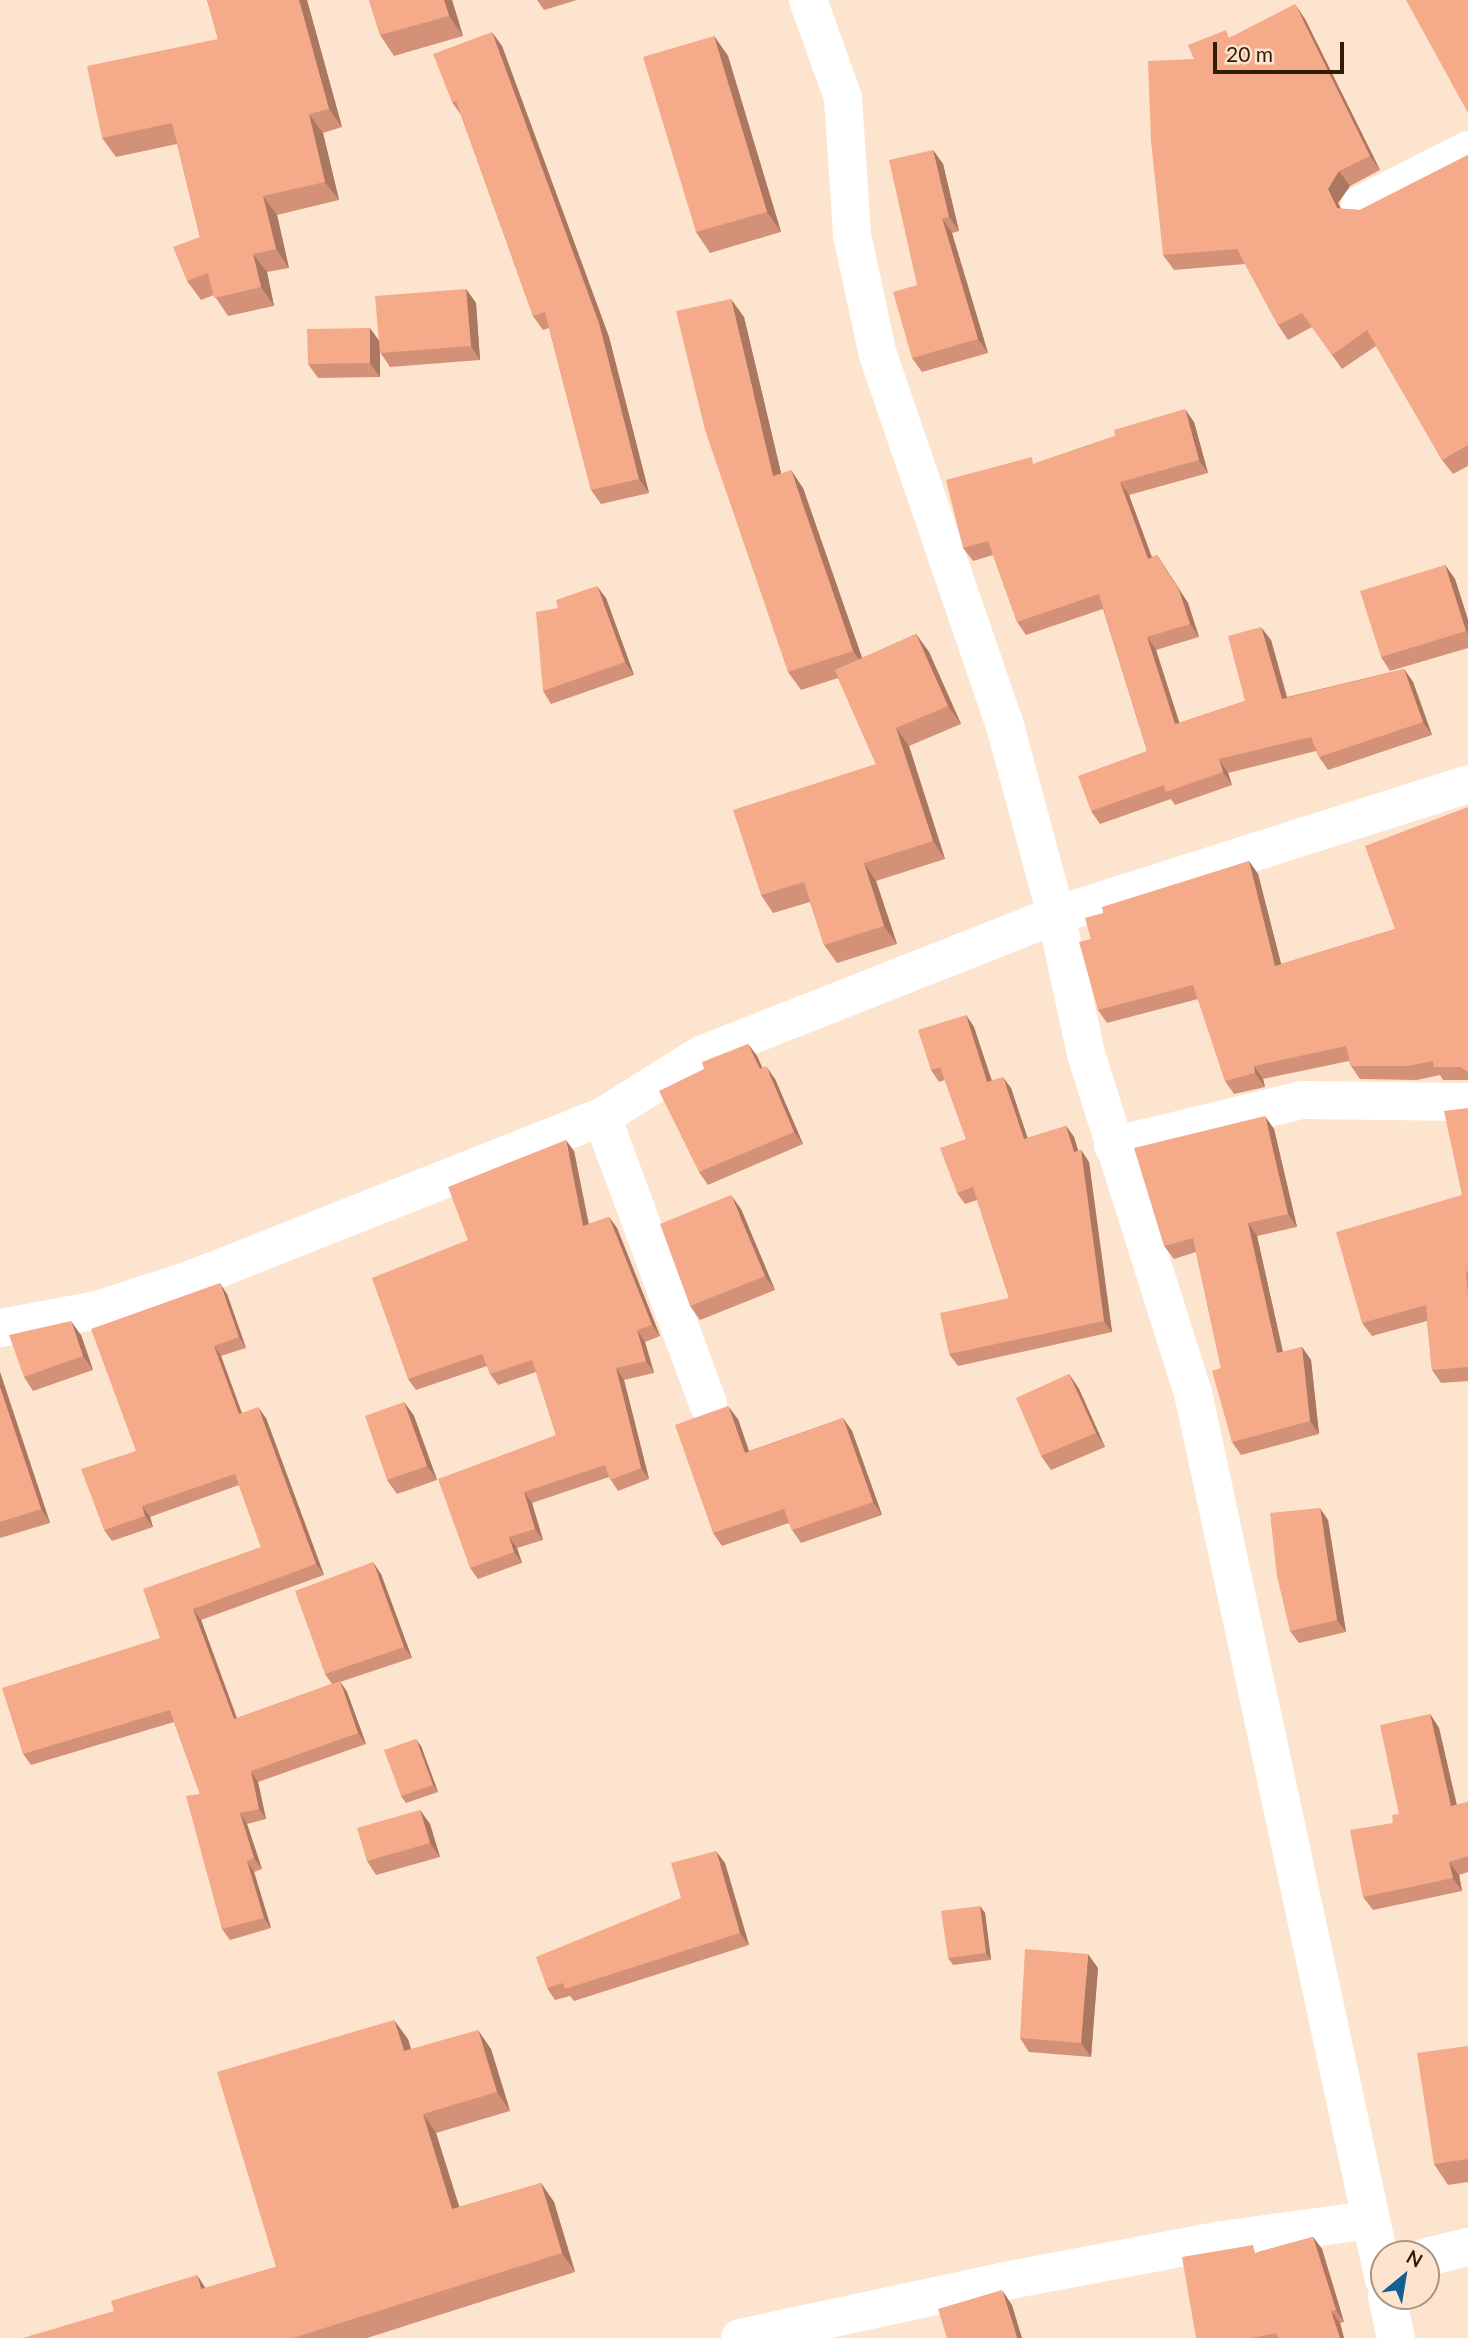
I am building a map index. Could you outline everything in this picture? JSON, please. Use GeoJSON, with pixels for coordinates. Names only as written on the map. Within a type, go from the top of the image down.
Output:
{"type":"FeatureCollection","features":[{"type":"Feature","properties":{"kind":"street"},"geometry":{"type":"LineString","coordinates":[[808,0],[843,98],[852,235],[878,355],[1004,722],[1056,915],[1086,1054],[1193,1393],[1374,2240]]}},
{"type":"Feature","properties":{"kind":"street"},"geometry":{"type":"LineString","coordinates":[[1360,205],[1468,150]]}},
{"type":"Feature","properties":{"kind":"street"},"geometry":{"type":"LineString","coordinates":[[0,1328],[97,1310],[190,1280],[602,1117],[701,1055],[1056,915],[1468,784]]}},
{"type":"Feature","properties":{"kind":"street"},"geometry":{"type":"LineString","coordinates":[[1113,1146],[1302,1100],[1468,1102]]}},
{"type":"Feature","properties":{"kind":"street"},"geometry":{"type":"LineString","coordinates":[[602,1117],[708,1404]]}},
{"type":"Feature","properties":{"kind":"street"},"geometry":{"type":"LineString","coordinates":[[740,2338],[1127,2258],[1369,2220]]}},
{"type":"Feature","properties":{"kind":"street"},"geometry":{"type":"LineString","coordinates":[[1440,2254],[1468,2247]]}},
{"type":"Feature","properties":{"kind":"street"},"geometry":{"type":"LineString","coordinates":[[1390,2310],[1396,2338]]}},
{"type":"Feature","properties":{"kind":"building"},"geometry":{"type":"Polygon","coordinates":[[[207,0],[299,0],[329,109],[309,114],[325,182],[263,196],[276,249],[253,254],[261,287],[214,298],[208,273],[187,281],[173,247],[200,237],[172,123],[102,138],[87,66],[218,39],[207,0]]]}},
{"type":"Feature","properties":{"kind":"building"},"geometry":{"type":"Polygon","coordinates":[[[369,0],[444,0],[449,16],[380,35],[369,0]]]}},
{"type":"Feature","properties":{"kind":"building"},"geometry":{"type":"Polygon","coordinates":[[[1406,0],[1468,0],[1468,113],[1406,0]]]}},
{"type":"Feature","properties":{"kind":"building"},"geometry":{"type":"Polygon","coordinates":[[[1295,4],[1370,156],[1339,171],[1328,189],[1337,208],[1360,210],[1468,155],[1468,445],[1442,460],[1367,330],[1332,355],[1302,313],[1278,325],[1237,249],[1163,255],[1151,141],[1148,61],[1194,59],[1188,45],[1226,30],[1229,38],[1295,4]]]}},
{"type":"Feature","properties":{"kind":"building"},"geometry":{"type":"Polygon","coordinates":[[[492,32],[599,323],[639,479],[591,490],[545,312],[533,316],[456,101],[452,102],[433,54],[492,32]]]}},
{"type":"Feature","properties":{"kind":"building"},"geometry":{"type":"Polygon","coordinates":[[[714,36],[767,212],[696,232],[643,57],[714,36]]]}},
{"type":"Feature","properties":{"kind":"building"},"geometry":{"type":"Polygon","coordinates":[[[933,150],[949,217],[942,218],[978,339],[912,358],[893,292],[917,285],[889,160],[933,150]]]}},
{"type":"Feature","properties":{"kind":"building"},"geometry":{"type":"Polygon","coordinates":[[[466,289],[471,346],[380,353],[375,296],[466,289]]]}},
{"type":"Feature","properties":{"kind":"building"},"geometry":{"type":"Polygon","coordinates":[[[731,299],[773,476],[791,470],[853,651],[788,672],[705,430],[676,311],[731,299]]]}},
{"type":"Feature","properties":{"kind":"building"},"geometry":{"type":"Polygon","coordinates":[[[370,328],[370,363],[308,364],[307,329],[370,328]]]}},
{"type":"Feature","properties":{"kind":"building"},"geometry":{"type":"Polygon","coordinates":[[[1185,409],[1199,460],[1120,482],[1148,559],[1157,555],[1179,590],[1190,624],[1147,637],[1175,724],[1245,701],[1228,636],[1261,627],[1282,699],[1404,669],[1423,722],[1319,757],[1311,737],[1219,759],[1223,772],[1166,792],[1164,785],[1091,811],[1078,776],[1147,751],[1099,594],[1017,622],[988,541],[963,548],[946,480],[1032,457],[1033,464],[1115,436],[1114,430],[1185,409]]]}},
{"type":"Feature","properties":{"kind":"building"},"geometry":{"type":"Polygon","coordinates":[[[1445,565],[1466,631],[1381,657],[1360,591],[1445,565]]]}},
{"type":"Feature","properties":{"kind":"building"},"geometry":{"type":"Polygon","coordinates":[[[597,586],[625,662],[543,691],[536,612],[558,608],[556,600],[597,586]]]}},
{"type":"Feature","properties":{"kind":"building"},"geometry":{"type":"Polygon","coordinates":[[[916,634],[948,706],[896,728],[933,841],[864,863],[884,926],[824,945],[804,882],[761,895],[733,810],[876,764],[835,670],[916,634]]]}},
{"type":"Feature","properties":{"kind":"building"},"geometry":{"type":"Polygon","coordinates":[[[1468,807],[1468,1072],[1460,1067],[1434,1067],[1433,1061],[1408,1066],[1351,1066],[1346,1046],[1254,1066],[1255,1073],[1225,1081],[1193,985],[1098,1010],[1079,942],[1091,939],[1085,918],[1103,913],[1102,907],[1249,861],[1275,966],[1395,929],[1365,846],[1468,807]]]}},
{"type":"Feature","properties":{"kind":"building"},"geometry":{"type":"Polygon","coordinates":[[[966,1015],[987,1082],[1003,1077],[1024,1139],[1066,1126],[1074,1152],[1081,1150],[1104,1321],[949,1354],[940,1313],[1009,1298],[973,1187],[957,1193],[940,1148],[966,1139],[940,1067],[931,1070],[918,1030],[966,1015]]]}},
{"type":"Feature","properties":{"kind":"building"},"geometry":{"type":"Polygon","coordinates":[[[748,1044],[760,1069],[766,1066],[794,1132],[699,1172],[659,1091],[704,1069],[702,1062],[748,1044]]]}},
{"type":"Feature","properties":{"kind":"building"},"geometry":{"type":"Polygon","coordinates":[[[1468,1108],[1468,1367],[1432,1370],[1426,1305],[1362,1323],[1336,1232],[1462,1195],[1444,1111],[1468,1108]]]}},
{"type":"Feature","properties":{"kind":"building"},"geometry":{"type":"Polygon","coordinates":[[[1265,1116],[1288,1214],[1248,1223],[1277,1353],[1302,1347],[1310,1421],[1232,1442],[1212,1371],[1221,1368],[1193,1238],[1164,1246],[1134,1148],[1265,1116]]]}},
{"type":"Feature","properties":{"kind":"building"},"geometry":{"type":"Polygon","coordinates":[[[566,1140],[583,1226],[609,1217],[652,1325],[637,1330],[646,1361],[616,1368],[641,1468],[610,1480],[605,1465],[524,1492],[535,1529],[509,1537],[514,1552],[470,1568],[438,1479],[556,1435],[532,1360],[490,1374],[482,1354],[408,1379],[372,1278],[468,1240],[448,1187],[566,1140]]]}},
{"type":"Feature","properties":{"kind":"building"},"geometry":{"type":"Polygon","coordinates":[[[731,1195],[765,1276],[690,1306],[660,1224],[731,1195]]]}},
{"type":"Feature","properties":{"kind":"building"},"geometry":{"type":"Polygon","coordinates":[[[220,1283],[239,1337],[214,1346],[239,1414],[258,1407],[316,1564],[193,1609],[234,1719],[340,1681],[358,1733],[251,1771],[259,1809],[240,1813],[254,1858],[247,1861],[264,1918],[222,1929],[186,1796],[200,1794],[170,1710],[23,1754],[2,1688],[160,1638],[143,1589],[261,1547],[235,1474],[142,1506],[145,1516],[104,1530],[81,1469],[136,1451],[91,1329],[220,1283]]]}},
{"type":"Feature","properties":{"kind":"building"},"geometry":{"type":"Polygon","coordinates":[[[71,1321],[83,1356],[24,1377],[9,1335],[71,1321]]]}},
{"type":"Feature","properties":{"kind":"building"},"geometry":{"type":"Polygon","coordinates":[[[1069,1374],[1096,1433],[1041,1456],[1016,1398],[1069,1374]]]}},
{"type":"Feature","properties":{"kind":"building"},"geometry":{"type":"Polygon","coordinates":[[[0,1387],[41,1509],[0,1522],[0,1387]]]}},
{"type":"Feature","properties":{"kind":"building"},"geometry":{"type":"Polygon","coordinates":[[[404,1402],[427,1466],[387,1480],[365,1416],[404,1402]]]}},
{"type":"Feature","properties":{"kind":"building"},"geometry":{"type":"Polygon","coordinates":[[[728,1406],[745,1453],[843,1418],[873,1502],[792,1530],[784,1509],[713,1533],[675,1425],[728,1406]]]}},
{"type":"Feature","properties":{"kind":"building"},"geometry":{"type":"Polygon","coordinates":[[[1320,1508],[1337,1620],[1290,1631],[1277,1576],[1270,1513],[1320,1508]]]}},
{"type":"Feature","properties":{"kind":"building"},"geometry":{"type":"Polygon","coordinates":[[[373,1562],[404,1647],[325,1674],[295,1591],[373,1562]]]}},
{"type":"Feature","properties":{"kind":"building"},"geometry":{"type":"Polygon","coordinates":[[[1430,1714],[1451,1806],[1468,1802],[1468,1856],[1449,1862],[1453,1878],[1363,1897],[1350,1830],[1393,1823],[1392,1815],[1399,1814],[1380,1725],[1430,1714]]]}},
{"type":"Feature","properties":{"kind":"building"},"geometry":{"type":"Polygon","coordinates":[[[416,1739],[433,1785],[401,1796],[384,1750],[416,1739]]]}},
{"type":"Feature","properties":{"kind":"building"},"geometry":{"type":"Polygon","coordinates":[[[420,1810],[430,1843],[367,1861],[357,1828],[420,1810]]]}},
{"type":"Feature","properties":{"kind":"building"},"geometry":{"type":"Polygon","coordinates":[[[716,1851],[740,1933],[565,1989],[563,1983],[547,1988],[536,1957],[681,1898],[671,1863],[716,1851]]]}},
{"type":"Feature","properties":{"kind":"building"},"geometry":{"type":"Polygon","coordinates":[[[980,1906],[986,1953],[948,1958],[941,1911],[980,1906]]]}},
{"type":"Feature","properties":{"kind":"building"},"geometry":{"type":"Polygon","coordinates":[[[1025,1949],[1088,1954],[1081,2043],[1020,2038],[1025,1949]]]}},
{"type":"Feature","properties":{"kind":"building"},"geometry":{"type":"Polygon","coordinates":[[[394,2020],[404,2051],[478,2030],[497,2092],[423,2114],[452,2209],[541,2183],[562,2253],[293,2338],[23,2338],[114,2311],[111,2301],[197,2275],[201,2289],[276,2267],[217,2072],[394,2020]]]}},
{"type":"Feature","properties":{"kind":"building"},"geometry":{"type":"Polygon","coordinates":[[[1468,2046],[1468,2159],[1434,2164],[1417,2053],[1468,2046]]]}},
{"type":"Feature","properties":{"kind":"building"},"geometry":{"type":"Polygon","coordinates":[[[1313,2237],[1336,2310],[1331,2311],[1340,2338],[1278,2338],[1276,2333],[1252,2338],[1196,2338],[1182,2257],[1253,2245],[1255,2253],[1313,2237]]]}},
{"type":"Feature","properties":{"kind":"building"},"geometry":{"type":"Polygon","coordinates":[[[1002,2290],[1017,2338],[947,2338],[938,2309],[1002,2290]]]}}]}
